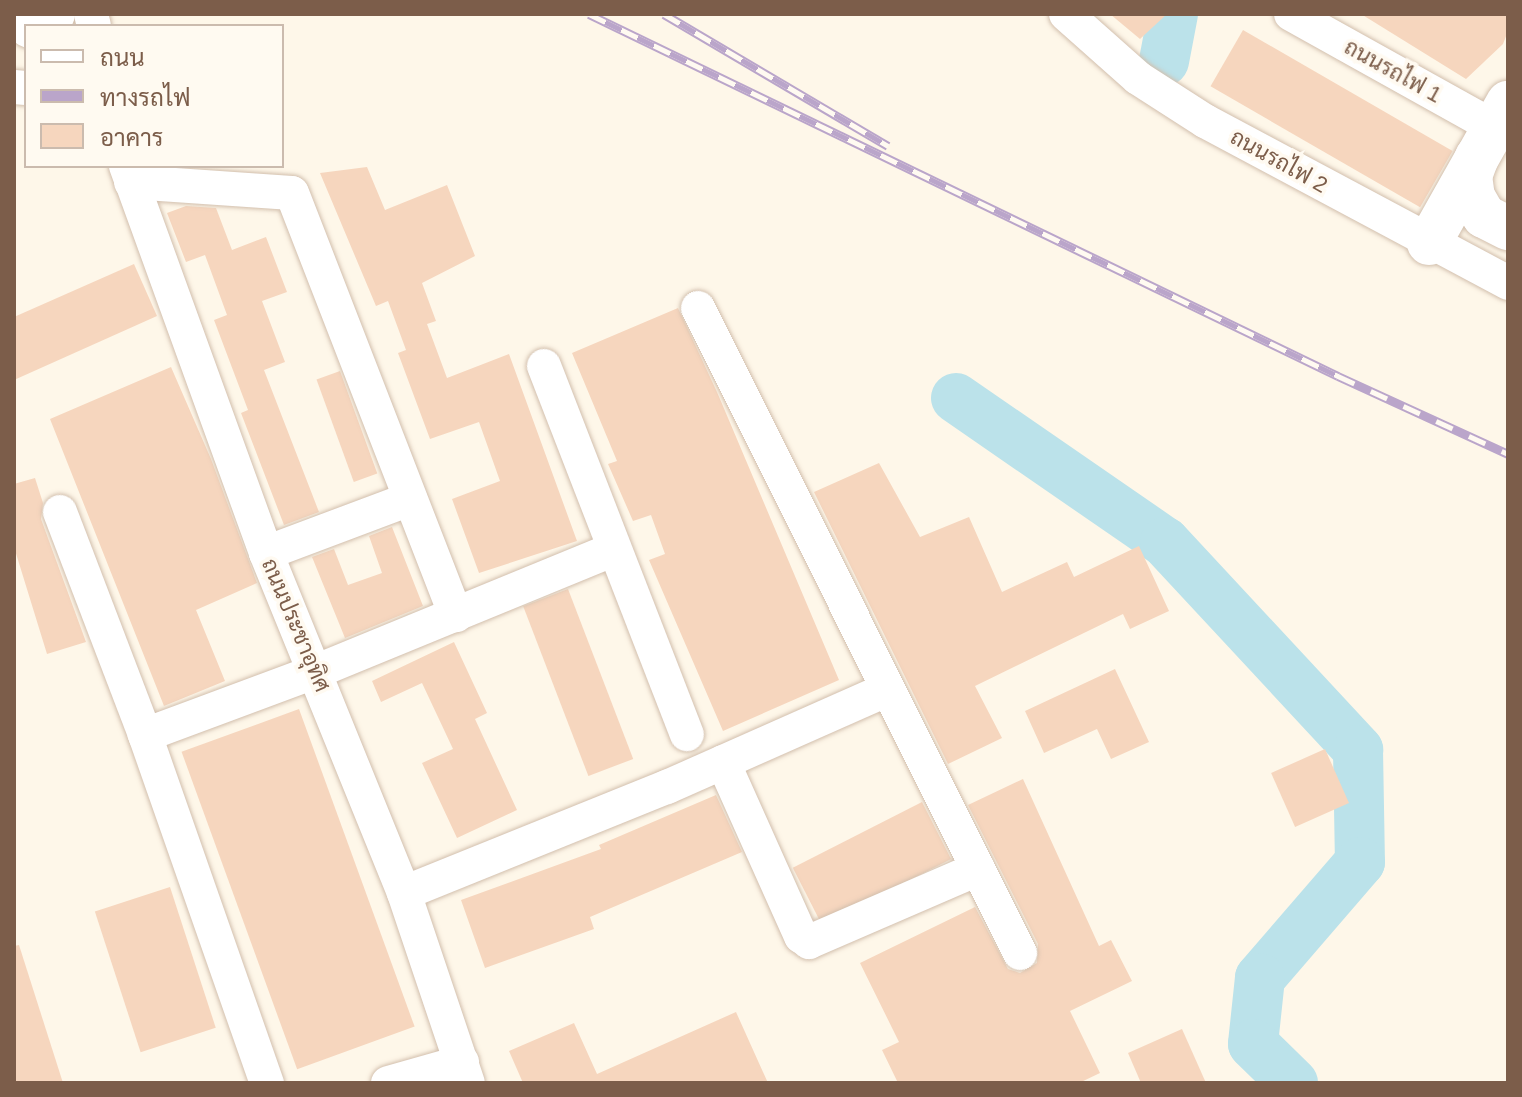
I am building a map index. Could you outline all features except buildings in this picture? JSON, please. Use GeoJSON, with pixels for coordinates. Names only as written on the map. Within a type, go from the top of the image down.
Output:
{"type":"FeatureCollection","features":[{"type":"Feature","properties":{"kind":"street"},"geometry":{"type":"LineString","coordinates":[[34,24],[53,14]]}},
{"type":"Feature","properties":{"kind":"street","name":"ถนนรถไฟ 2"},"geometry":{"type":"LineString","coordinates":[[1066,14],[1138,78],[1205,121],[1508,283]]}},
{"type":"Feature","properties":{"kind":"street","name":"ถนนรถไฟ 1"},"geometry":{"type":"LineString","coordinates":[[1291,14],[1497,130]]}},
{"type":"Feature","properties":{"kind":"street"},"geometry":{"type":"LineString","coordinates":[[1429,243],[1497,130]]}},
{"type":"Feature","properties":{"kind":"street"},"geometry":{"type":"LineString","coordinates":[[1497,130],[1470,176],[1473,197],[1484,216],[1508,228]]}},
{"type":"Feature","properties":{"kind":"street"},"geometry":{"type":"LineString","coordinates":[[129,174],[292,193],[456,615]]}},
{"type":"Feature","properties":{"kind":"street","name":"ถนนประชาอุทิศ"},"geometry":{"type":"LineString","coordinates":[[129,174],[266,553],[317,671],[404,893],[465,1072]]}},
{"type":"Feature","properties":{"kind":"street"},"geometry":{"type":"LineString","coordinates":[[698,308],[886,690],[1020,953]]}},
{"type":"Feature","properties":{"kind":"street"},"geometry":{"type":"LineString","coordinates":[[544,366],[687,734]]}},
{"type":"Feature","properties":{"kind":"street"},"geometry":{"type":"LineString","coordinates":[[266,553],[410,499]]}},
{"type":"Feature","properties":{"kind":"street"},"geometry":{"type":"LineString","coordinates":[[60,512],[145,735],[267,1083]]}},
{"type":"Feature","properties":{"kind":"street"},"geometry":{"type":"LineString","coordinates":[[145,735],[317,671],[614,549]]}},
{"type":"Feature","properties":{"kind":"street"},"geometry":{"type":"LineString","coordinates":[[404,893],[723,762],[886,690]]}},
{"type":"Feature","properties":{"kind":"street"},"geometry":{"type":"LineString","coordinates":[[723,762],[801,936],[809,942],[978,869]]}},
{"type":"Feature","properties":{"kind":"street"},"geometry":{"type":"LineString","coordinates":[[388,1083],[465,1072]]}},
{"type":"Feature","properties":{"kind":"waterway"},"geometry":{"type":"LineString","coordinates":[[1164,61],[1173,14]]}},
{"type":"Feature","properties":{"kind":"waterway"},"geometry":{"type":"LineString","coordinates":[[956,398],[1165,542],[1358,750],[1360,862],[1260,978],[1253,1044],[1293,1083]]}},
{"type":"Feature","properties":{"kind":"railway"},"geometry":{"type":"LineString","coordinates":[[589,14],[1338,376],[1508,454]]}},
{"type":"Feature","properties":{"kind":"railway"},"geometry":{"type":"LineString","coordinates":[[664,14],[888,146]]}}]}
